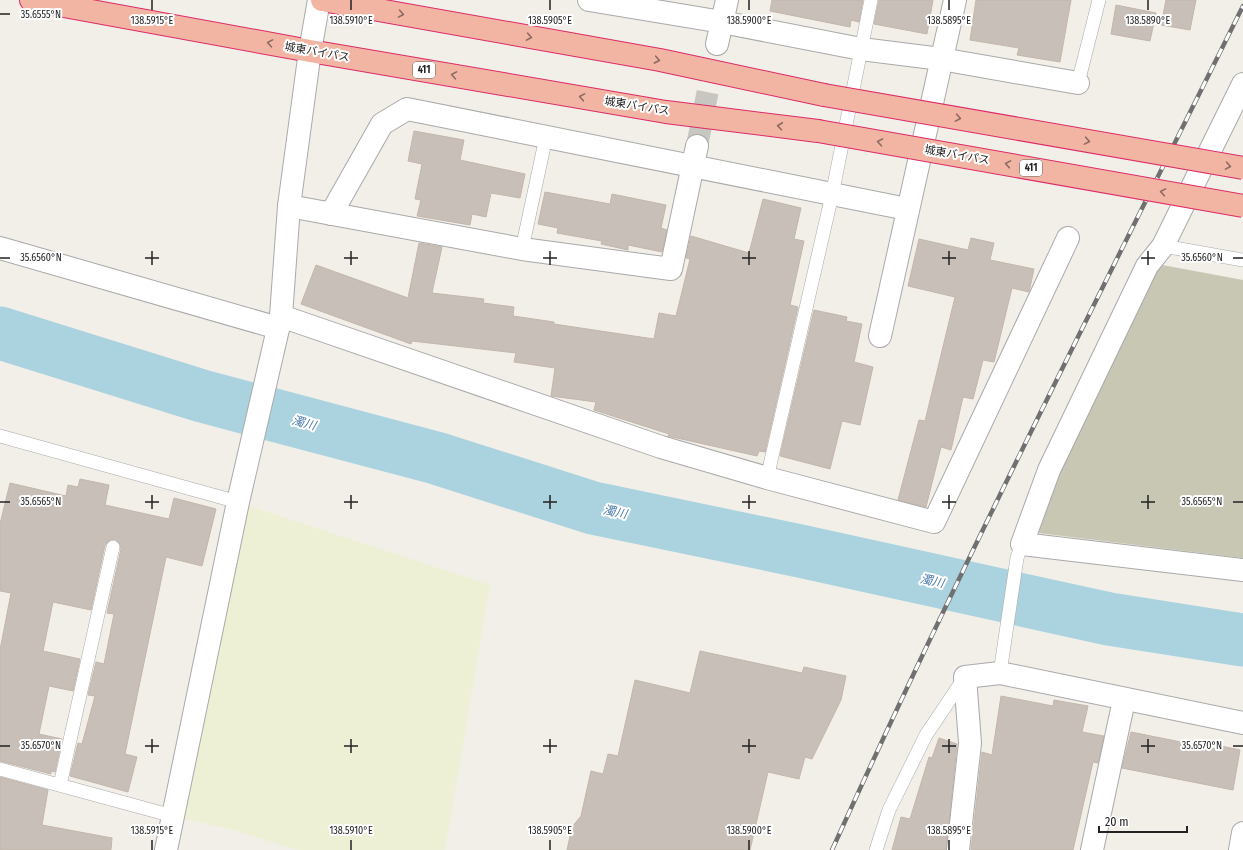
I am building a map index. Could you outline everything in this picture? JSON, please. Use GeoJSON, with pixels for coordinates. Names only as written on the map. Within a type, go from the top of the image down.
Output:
{"type":"FeatureCollection","features":[{"type":"Feature","properties":{"kind":"highway","name":"城東バイパス"},"geometry":{"type":"LineString","coordinates":[[31,0],[310,51],[666,112],[818,131],[1243,206]]}},
{"type":"Feature","properties":{"kind":"highway"},"geometry":{"type":"LineString","coordinates":[[320,0],[660,60],[824,95],[1243,168]]}},
{"type":"Feature","properties":{"kind":"street"},"geometry":{"type":"LineString","coordinates":[[166,850],[238,502],[277,330],[288,206],[310,51],[320,0]]}},
{"type":"Feature","properties":{"kind":"street"},"geometry":{"type":"LineString","coordinates":[[589,0],[722,22],[860,49],[941,60],[1078,83]]}},
{"type":"Feature","properties":{"kind":"street"},"geometry":{"type":"LineString","coordinates":[[717,44],[726,0]]}},
{"type":"Feature","properties":{"kind":"street"},"geometry":{"type":"LineString","coordinates":[[880,336],[907,209],[955,0]]}},
{"type":"Feature","properties":{"kind":"street"},"geometry":{"type":"LineString","coordinates":[[1243,84],[1237,110],[1164,246],[1147,266],[1049,470],[1019,551],[1243,570]]}},
{"type":"Feature","properties":{"kind":"street"},"geometry":{"type":"LineString","coordinates":[[331,214],[382,124],[407,109],[907,209]]}},
{"type":"Feature","properties":{"kind":"street"},"geometry":{"type":"LineString","coordinates":[[288,206],[522,249],[672,269],[696,146]]}},
{"type":"Feature","properties":{"kind":"street"},"geometry":{"type":"LineString","coordinates":[[0,248],[767,478],[934,522],[1068,238]]}},
{"type":"Feature","properties":{"kind":"street"},"geometry":{"type":"LineString","coordinates":[[958,850],[970,743],[965,677],[1001,667],[1124,700],[1243,723]]}},
{"type":"Feature","properties":{"kind":"street"},"geometry":{"type":"LineString","coordinates":[[1092,850],[1124,700]]}},
{"type":"Feature","properties":{"kind":"street"},"geometry":{"type":"LineString","coordinates":[[1240,850],[1243,834]]}},
{"type":"Feature","properties":{"kind":"lane"},"geometry":{"type":"LineString","coordinates":[[767,478],[832,195],[871,0]]}},
{"type":"Feature","properties":{"kind":"lane"},"geometry":{"type":"LineString","coordinates":[[1078,83],[1099,0]]}},
{"type":"Feature","properties":{"kind":"lane"},"geometry":{"type":"LineString","coordinates":[[522,249],[546,137]]}},
{"type":"Feature","properties":{"kind":"lane"},"geometry":{"type":"LineString","coordinates":[[1164,246],[1243,260]]}},
{"type":"Feature","properties":{"kind":"lane"},"geometry":{"type":"LineString","coordinates":[[0,436],[238,502]]}},
{"type":"Feature","properties":{"kind":"lane"},"geometry":{"type":"LineString","coordinates":[[60,785],[113,547]]}},
{"type":"Feature","properties":{"kind":"lane"},"geometry":{"type":"LineString","coordinates":[[1001,667],[1019,551]]}},
{"type":"Feature","properties":{"kind":"lane"},"geometry":{"type":"LineString","coordinates":[[876,850],[889,810],[926,735],[965,677]]}},
{"type":"Feature","properties":{"kind":"lane"},"geometry":{"type":"LineString","coordinates":[[0,769],[173,816]]}},
{"type":"Feature","properties":{"kind":"shaded area"},"geometry":{"type":"Polygon","coordinates":[[[1157,264],[1243,280],[1243,558],[1038,533],[1051,483],[1157,264]]]}},
{"type":"Feature","properties":{"kind":"shaded area"},"geometry":{"type":"Polygon","coordinates":[[[238,502],[490,585],[445,850],[297,850],[237,831],[173,816],[238,502]]]}},
{"type":"Feature","properties":{"kind":"building"},"geometry":{"type":"Polygon","coordinates":[[[772,0],[863,0],[859,22],[851,20],[850,27],[770,11],[772,0]]]}},
{"type":"Feature","properties":{"kind":"building"},"geometry":{"type":"Polygon","coordinates":[[[879,0],[933,0],[927,34],[874,24],[879,0]]]}},
{"type":"Feature","properties":{"kind":"building"},"geometry":{"type":"Polygon","coordinates":[[[976,0],[1071,0],[1060,62],[1017,55],[1019,48],[970,40],[976,0]]]}},
{"type":"Feature","properties":{"kind":"building"},"geometry":{"type":"Polygon","coordinates":[[[1166,0],[1196,0],[1190,30],[1161,25],[1166,0]]]}},
{"type":"Feature","properties":{"kind":"building"},"geometry":{"type":"Polygon","coordinates":[[[1116,5],[1156,13],[1150,41],[1111,34],[1116,5]]]}},
{"type":"Feature","properties":{"kind":"building"},"geometry":{"type":"Polygon","coordinates":[[[414,131],[464,140],[460,160],[525,174],[520,198],[491,193],[486,217],[472,214],[470,225],[417,216],[421,200],[415,199],[422,164],[408,161],[414,131]]]}},
{"type":"Feature","properties":{"kind":"building"},"geometry":{"type":"Polygon","coordinates":[[[545,192],[610,204],[612,194],[666,205],[661,228],[667,230],[662,252],[628,245],[628,250],[601,244],[602,241],[557,233],[558,228],[538,224],[545,192]]]}},
{"type":"Feature","properties":{"kind":"building"},"geometry":{"type":"Polygon","coordinates":[[[763,199],[801,208],[794,239],[804,241],[790,305],[798,307],[765,452],[759,451],[757,456],[668,436],[669,434],[594,410],[596,402],[551,396],[555,368],[514,362],[516,353],[412,341],[411,344],[301,304],[316,265],[408,298],[419,243],[442,247],[432,293],[484,299],[483,303],[514,307],[513,316],[554,322],[554,324],[654,339],[659,313],[676,316],[690,259],[686,258],[691,236],[749,253],[763,199]]]}},
{"type":"Feature","properties":{"kind":"building"},"geometry":{"type":"Polygon","coordinates":[[[971,238],[994,243],[990,260],[1034,269],[1029,292],[1012,288],[994,362],[983,360],[973,399],[963,397],[951,450],[941,447],[926,507],[898,500],[919,420],[925,421],[955,297],[908,286],[919,239],[968,250],[971,238]]]}},
{"type":"Feature","properties":{"kind":"building"},"geometry":{"type":"Polygon","coordinates":[[[814,310],[847,317],[846,321],[862,324],[854,362],[873,367],[860,425],[842,421],[830,469],[780,456],[814,310]]]}},
{"type":"Feature","properties":{"kind":"building"},"geometry":{"type":"Polygon","coordinates":[[[80,479],[109,485],[105,505],[169,519],[174,498],[216,509],[202,566],[166,557],[125,754],[137,757],[128,792],[70,776],[78,743],[82,744],[95,696],[88,695],[96,662],[104,664],[114,614],[107,613],[121,549],[120,544],[115,539],[110,540],[105,545],[91,610],[53,602],[43,651],[80,659],[73,691],[49,686],[39,734],[62,739],[55,772],[51,771],[51,774],[0,761],[0,650],[11,593],[0,591],[0,524],[10,483],[66,496],[68,485],[78,487],[80,479]]]}},
{"type":"Feature","properties":{"kind":"building"},"geometry":{"type":"Polygon","coordinates":[[[700,651],[802,673],[804,667],[846,676],[841,700],[812,759],[805,757],[799,779],[768,772],[750,850],[567,850],[572,827],[581,816],[591,771],[603,774],[608,754],[618,756],[635,680],[690,693],[700,651]]]}},
{"type":"Feature","properties":{"kind":"building"},"geometry":{"type":"Polygon","coordinates":[[[1001,696],[1053,706],[1054,700],[1088,706],[1082,732],[1104,736],[1098,763],[1093,762],[1073,850],[971,850],[982,752],[992,755],[1001,696]]]}},
{"type":"Feature","properties":{"kind":"building"},"geometry":{"type":"Polygon","coordinates":[[[1131,732],[1216,749],[1216,745],[1240,750],[1233,790],[1122,768],[1131,732]]]}},
{"type":"Feature","properties":{"kind":"building"},"geometry":{"type":"Polygon","coordinates":[[[939,738],[957,744],[946,850],[892,850],[901,817],[910,819],[929,757],[932,758],[939,738]]]}},
{"type":"Feature","properties":{"kind":"building"},"geometry":{"type":"Polygon","coordinates":[[[0,777],[48,790],[42,825],[112,838],[111,850],[0,850],[0,777]]]}},
{"type":"Feature","properties":{"kind":"waterway","name":"濁川"},"geometry":{"type":"LineString","coordinates":[[0,333],[202,396],[436,458],[593,508],[800,551],[1109,619],[1243,640]]}},
{"type":"Feature","properties":{"kind":"tunnel"},"geometry":{"type":"LineString","coordinates":[[697,146],[717,44]]}},
{"type":"Feature","properties":{"kind":"railway"},"geometry":{"type":"LineString","coordinates":[[832,850],[881,743],[982,532],[1243,6]]}}]}
